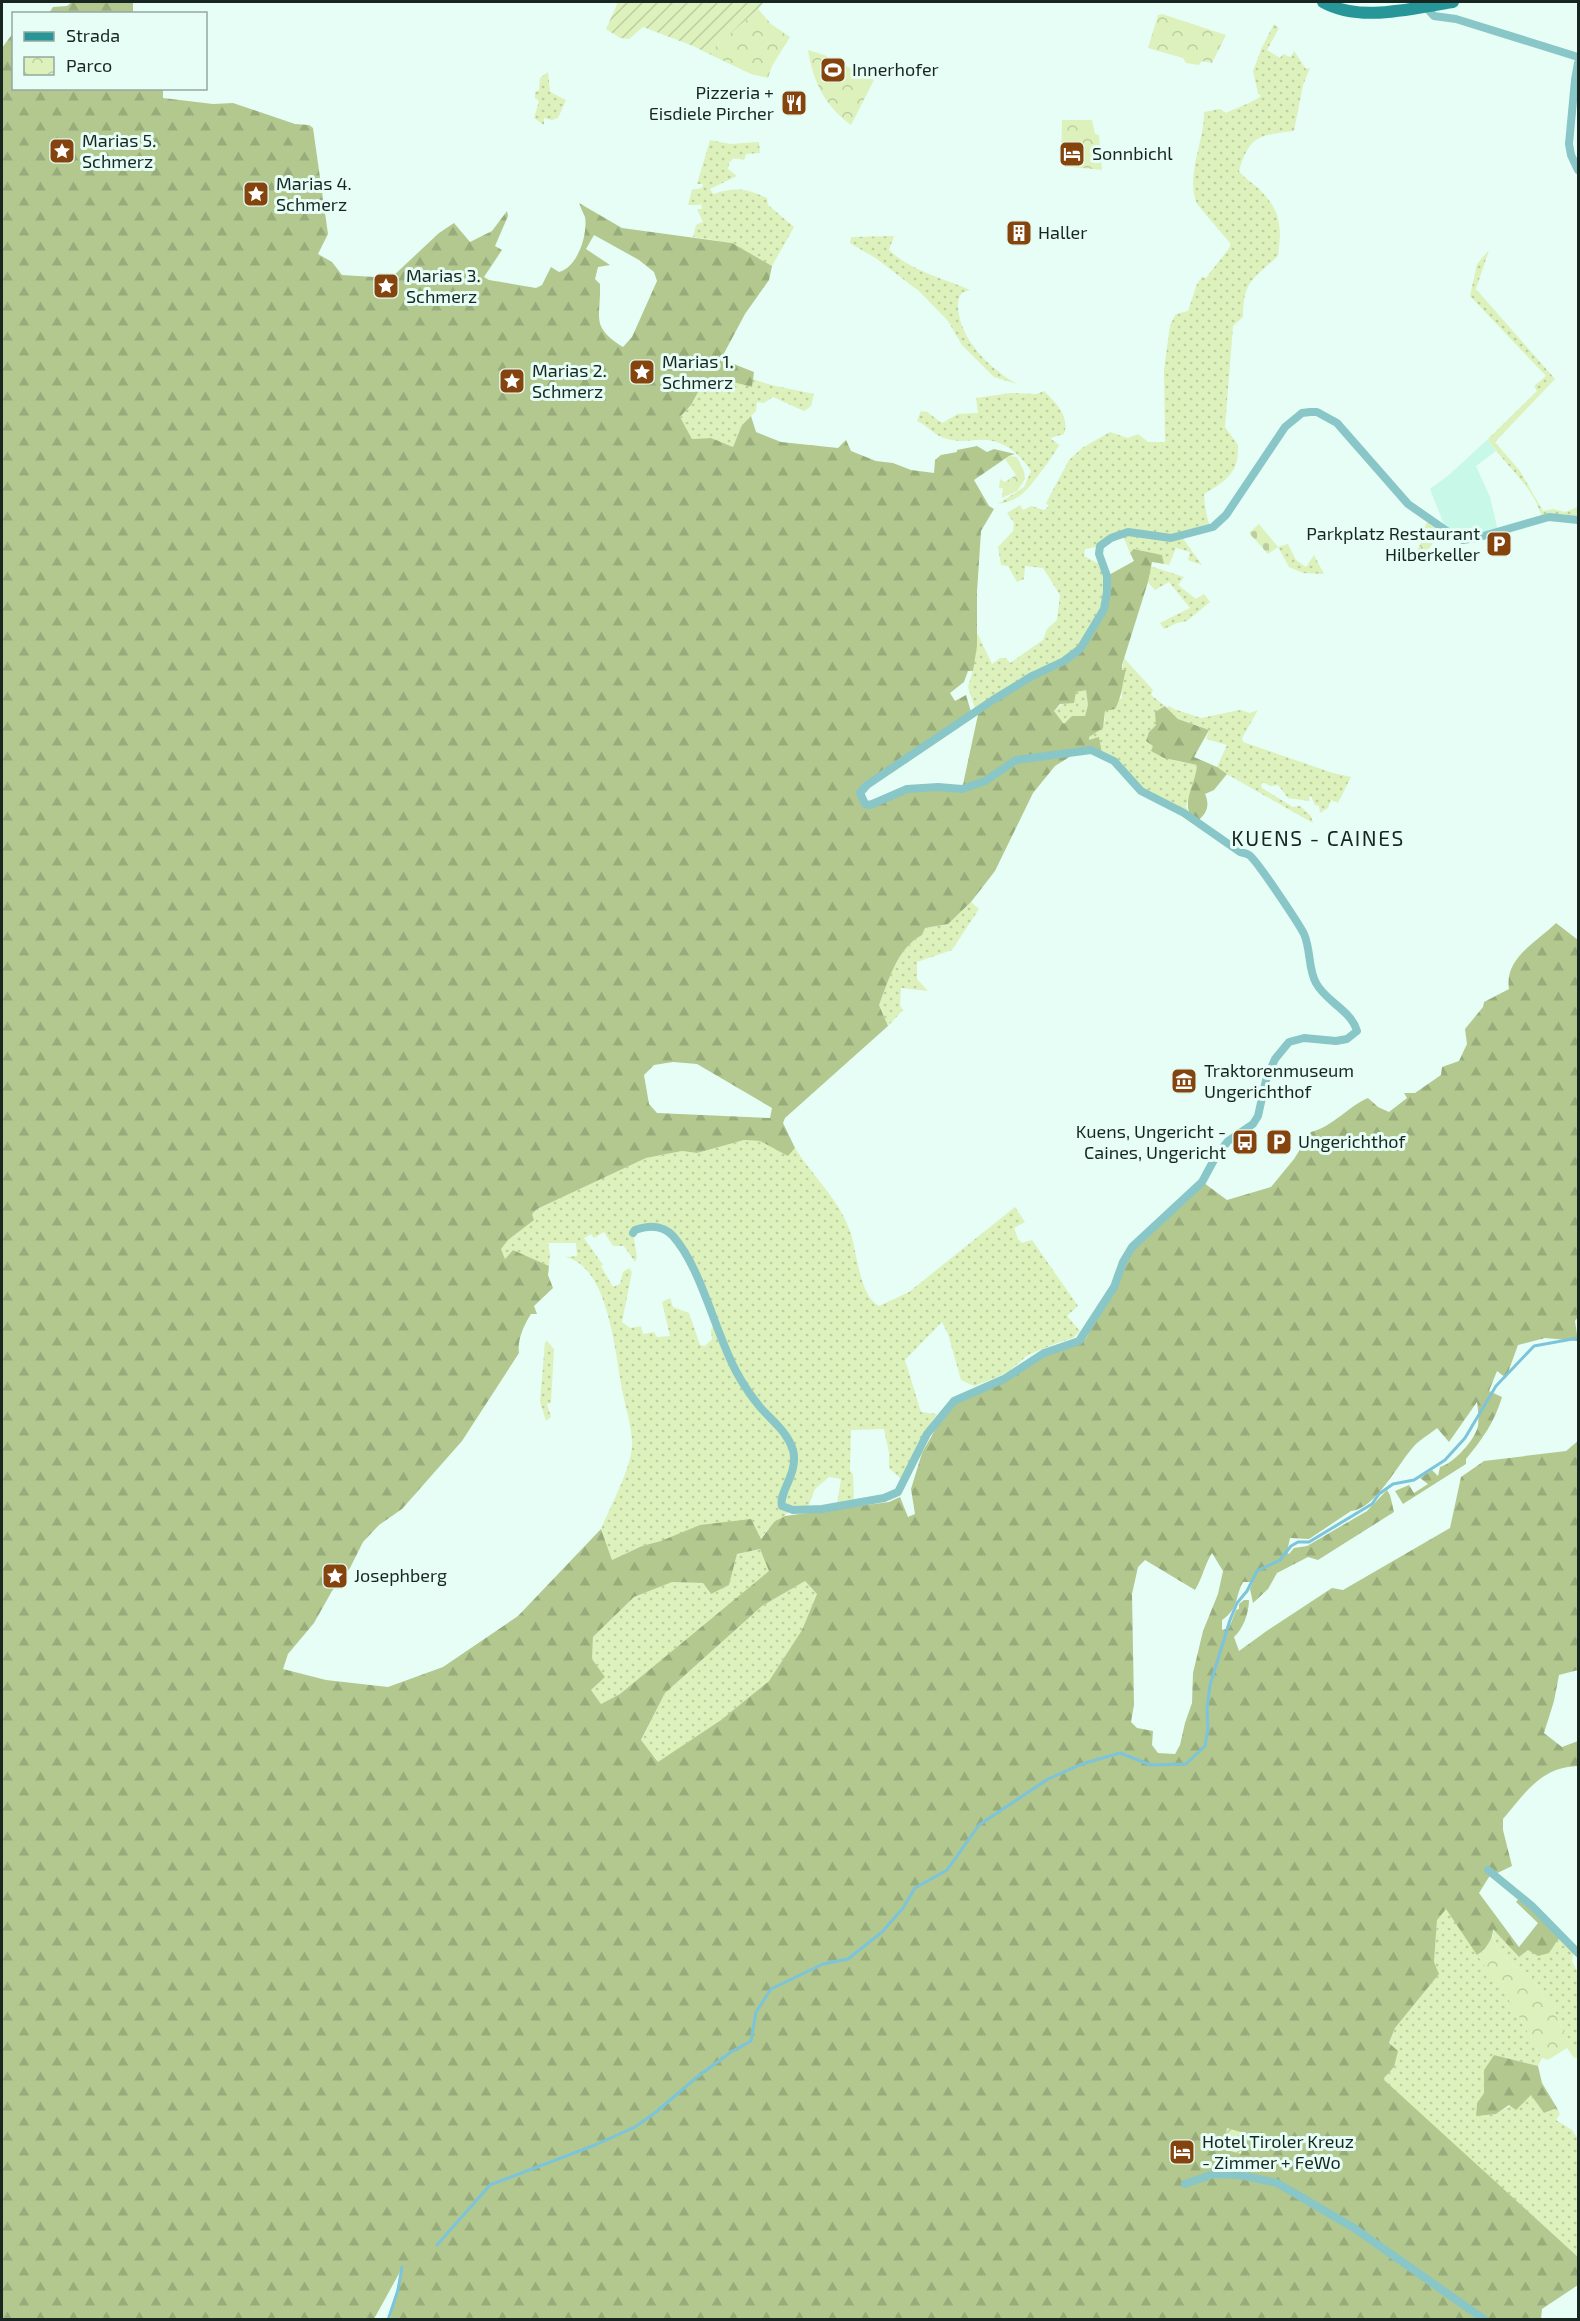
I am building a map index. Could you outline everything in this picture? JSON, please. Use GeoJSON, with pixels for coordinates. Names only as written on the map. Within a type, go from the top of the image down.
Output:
{"type":"FeatureCollection","features":[{"type":"Feature","properties":{"kind":"main road"},"geometry":{"type":"LineString","coordinates":[[1323,2],[1341,10],[1359,13],[1453,2]]}},
{"type":"Feature","properties":{"kind":"street"},"geometry":{"type":"LineString","coordinates":[[1425,6],[1434,16],[1456,19],[1578,57]]}},
{"type":"Feature","properties":{"kind":"street"},"geometry":{"type":"LineString","coordinates":[[1578,63],[1569,144],[1578,170]]}},
{"type":"Feature","properties":{"kind":"street"},"geometry":{"type":"LineString","coordinates":[[633,1233],[635,1230],[654,1226],[668,1231],[674,1238],[699,1284],[737,1373],[758,1404],[786,1434],[794,1459],[792,1474],[782,1496],[782,1506],[793,1510],[829,1508],[884,1498],[898,1492],[927,1434],[954,1401],[1004,1378],[1044,1353],[1079,1341],[1114,1287],[1123,1262],[1132,1247],[1202,1182],[1215,1158],[1228,1141],[1253,1124],[1258,1116],[1266,1080],[1275,1059],[1289,1042],[1304,1038],[1336,1041],[1347,1039],[1357,1032],[1354,1023],[1326,997],[1314,981],[1311,956],[1304,934],[1250,855],[1240,852],[1174,806],[1141,791],[1114,761],[1102,754],[1091,750],[1016,760],[985,781],[962,789],[938,787],[906,789],[870,805],[862,801],[860,793],[867,785],[993,700],[1032,676],[1064,661],[1080,649],[1092,632],[1106,600],[1107,576],[1099,554],[1100,546],[1111,537],[1128,532],[1171,538],[1213,527],[1226,515],[1285,427],[1302,413],[1317,412],[1337,423],[1408,504],[1459,538],[1476,538],[1549,517],[1578,520]]}},
{"type":"Feature","properties":{"kind":"street"},"geometry":{"type":"LineString","coordinates":[[1488,1870],[1532,1906],[1578,1953]]}},
{"type":"Feature","properties":{"kind":"street"},"geometry":{"type":"LineString","coordinates":[[1185,2184],[1214,2174],[1239,2175],[1277,2183],[1354,2228],[1485,2319]]}},
{"type":"Feature","properties":{"kind":"shaded area"},"geometry":{"type":"Polygon","coordinates":[[[1488,439],[1496,451],[1476,466],[1490,497],[1498,531],[1463,540],[1447,532],[1430,489],[1488,439]]]}},
{"type":"Feature","properties":{"kind":"green space"},"geometry":{"type":"Polygon","coordinates":[[[72,2],[133,2],[133,12],[50,12],[53,7],[67,6],[72,2]]]}},
{"type":"Feature","properties":{"kind":"green space"},"geometry":{"type":"Polygon","coordinates":[[[618,2],[622,4],[624,2],[764,2],[712,50],[711,55],[643,27],[629,39],[620,38],[606,29],[618,2]]]}},
{"type":"Feature","properties":{"kind":"green space"},"geometry":{"type":"Polygon","coordinates":[[[758,9],[771,24],[790,37],[772,66],[768,78],[751,74],[711,55],[712,50],[758,9]]]}},
{"type":"Feature","properties":{"kind":"green space"},"geometry":{"type":"Polygon","coordinates":[[[1162,14],[1226,35],[1212,63],[1202,61],[1199,65],[1186,63],[1183,58],[1148,48],[1158,15],[1162,14]]]}},
{"type":"Feature","properties":{"kind":"green space"},"geometry":{"type":"Polygon","coordinates":[[[1274,24],[1279,28],[1267,50],[1280,58],[1283,54],[1291,57],[1294,51],[1306,69],[1310,68],[1303,85],[1294,131],[1257,139],[1247,151],[1239,171],[1265,195],[1275,211],[1279,227],[1278,256],[1256,276],[1247,288],[1243,317],[1233,326],[1225,427],[1238,445],[1238,455],[1230,475],[1204,494],[1210,529],[1182,537],[1202,565],[1188,560],[1190,552],[1176,548],[1169,565],[1164,564],[1162,555],[1135,549],[1130,553],[1122,533],[1100,546],[1085,549],[1084,556],[1103,566],[1107,576],[1104,609],[1080,649],[976,712],[968,687],[973,670],[977,633],[992,664],[1000,658],[1006,658],[1010,663],[1043,640],[1047,629],[1057,620],[1060,595],[1043,568],[1025,566],[1024,579],[1017,582],[1008,566],[1001,565],[998,547],[1013,531],[1014,523],[1007,513],[1020,505],[1023,510],[1031,506],[1044,510],[1049,506],[1046,503],[1069,460],[1082,448],[1110,432],[1128,438],[1138,434],[1148,442],[1165,442],[1164,370],[1170,325],[1176,314],[1188,311],[1197,284],[1202,277],[1206,278],[1230,247],[1230,243],[1197,204],[1194,193],[1194,170],[1204,112],[1220,109],[1226,113],[1261,96],[1258,93],[1253,71],[1274,24]]]}},
{"type":"Feature","properties":{"kind":"green space"},"geometry":{"type":"Polygon","coordinates":[[[12,34],[12,90],[163,90],[163,98],[213,104],[233,103],[295,124],[309,125],[313,128],[328,234],[318,254],[332,262],[342,275],[391,278],[439,233],[454,223],[470,242],[492,231],[507,211],[508,216],[495,246],[502,250],[484,277],[489,280],[536,288],[542,285],[551,267],[559,272],[572,264],[576,257],[583,241],[586,224],[579,203],[622,228],[732,243],[772,266],[769,280],[745,314],[721,359],[754,372],[752,387],[729,381],[703,383],[691,405],[680,417],[692,439],[711,438],[733,447],[742,425],[751,416],[756,432],[781,442],[838,448],[846,440],[851,451],[876,461],[893,463],[911,470],[934,473],[935,460],[941,455],[977,446],[987,452],[994,449],[1015,454],[974,480],[989,506],[994,509],[981,531],[977,592],[977,646],[973,671],[968,671],[964,682],[950,693],[955,701],[966,695],[972,715],[860,793],[865,804],[907,789],[962,789],[979,710],[1080,649],[1104,609],[1107,576],[1134,561],[1130,553],[1134,549],[1162,555],[1164,564],[1152,562],[1122,665],[1122,670],[1126,670],[1121,695],[1115,709],[1105,711],[1103,728],[1089,737],[1089,740],[1099,737],[1102,754],[1079,751],[1055,766],[1033,793],[995,871],[971,902],[948,924],[925,928],[922,935],[906,948],[890,975],[879,1005],[888,1026],[785,1118],[783,1123],[795,1148],[788,1156],[760,1141],[744,1140],[697,1153],[682,1151],[646,1158],[537,1209],[532,1214],[534,1220],[508,1240],[501,1249],[505,1259],[513,1250],[549,1266],[548,1275],[553,1288],[534,1306],[537,1314],[531,1314],[524,1328],[519,1343],[519,1353],[462,1441],[402,1509],[379,1525],[363,1542],[350,1568],[332,1591],[314,1623],[288,1654],[283,1669],[326,1680],[388,1687],[443,1667],[518,1616],[601,1529],[612,1560],[642,1546],[700,1525],[751,1519],[761,1539],[774,1522],[785,1516],[889,1502],[900,1497],[908,1517],[915,1514],[911,1489],[922,1453],[939,1423],[957,1401],[1033,1360],[1080,1344],[1086,1338],[1132,1251],[1204,1183],[1227,1200],[1271,1187],[1294,1159],[1311,1132],[1327,1125],[1368,1098],[1378,1107],[1389,1112],[1407,1098],[1404,1093],[1415,1093],[1441,1075],[1442,1067],[1459,1061],[1467,1044],[1465,1029],[1483,1007],[1484,1002],[1509,989],[1512,968],[1531,944],[1556,923],[1578,940],[1578,1317],[1575,1321],[1578,1341],[1545,1338],[1518,1345],[1506,1378],[1497,1371],[1489,1391],[1502,1397],[1499,1406],[1487,1430],[1466,1459],[1466,1464],[1403,1504],[1395,1491],[1409,1485],[1414,1493],[1428,1484],[1420,1478],[1432,1470],[1438,1476],[1440,1467],[1446,1465],[1463,1450],[1473,1438],[1478,1426],[1477,1402],[1449,1442],[1437,1428],[1415,1445],[1378,1494],[1369,1502],[1309,1539],[1290,1538],[1287,1552],[1289,1554],[1294,1548],[1307,1546],[1367,1511],[1387,1490],[1394,1512],[1318,1560],[1308,1557],[1277,1573],[1268,1589],[1253,1603],[1250,1589],[1253,1582],[1243,1582],[1234,1607],[1222,1620],[1222,1630],[1229,1628],[1236,1610],[1239,1609],[1239,1604],[1244,1600],[1249,1600],[1245,1620],[1234,1637],[1239,1651],[1332,1588],[1343,1590],[1450,1528],[1461,1477],[1484,1461],[1566,1451],[1578,1441],[1578,1670],[1559,1675],[1544,1733],[1562,1747],[1578,1741],[1578,1766],[1565,1767],[1544,1776],[1527,1791],[1503,1819],[1503,1830],[1512,1866],[1489,1877],[1479,1893],[1519,1947],[1538,1923],[1516,1902],[1521,1896],[1561,1935],[1549,1953],[1538,1956],[1528,1950],[1519,1957],[1493,1929],[1489,1944],[1477,1955],[1446,1909],[1437,1920],[1434,1962],[1439,1974],[1395,2028],[1389,2043],[1398,2051],[1394,2067],[1383,2079],[1578,2257],[1578,2285],[1542,2309],[1541,2320],[390,2319],[401,2270],[374,2319],[2,2320],[2,48],[12,34]],[[594,235],[586,249],[610,265],[598,267],[595,279],[600,284],[601,327],[623,347],[632,337],[657,281],[654,272],[639,260],[594,235]],[[1086,690],[1076,692],[1074,703],[1060,704],[1054,711],[1064,724],[1072,716],[1085,716],[1088,705],[1086,690]],[[673,1062],[654,1065],[644,1075],[649,1104],[657,1113],[770,1118],[772,1108],[697,1064],[673,1062]],[[760,1549],[737,1554],[729,1585],[711,1594],[703,1583],[672,1582],[634,1597],[593,1637],[592,1659],[605,1677],[591,1690],[601,1704],[620,1694],[769,1571],[760,1549]],[[1212,1553],[1195,1590],[1145,1560],[1138,1567],[1132,1594],[1134,1705],[1131,1722],[1137,1728],[1153,1731],[1152,1745],[1158,1753],[1175,1754],[1180,1745],[1192,1703],[1193,1673],[1203,1631],[1218,1594],[1223,1571],[1212,1553]],[[805,1581],[762,1606],[665,1693],[641,1740],[658,1762],[721,1720],[769,1681],[802,1630],[817,1594],[805,1581]]]}},
{"type":"Feature","properties":{"kind":"green space"},"geometry":{"type":"Polygon","coordinates":[[[808,50],[824,55],[874,80],[851,125],[827,101],[813,73],[808,50]]]}},
{"type":"Feature","properties":{"kind":"green space"},"geometry":{"type":"Polygon","coordinates":[[[548,72],[550,92],[566,100],[558,118],[552,120],[544,118],[544,125],[534,118],[539,101],[535,98],[535,92],[539,90],[540,78],[548,72]]]}},
{"type":"Feature","properties":{"kind":"green space"},"geometry":{"type":"Polygon","coordinates":[[[1062,120],[1092,120],[1095,134],[1099,135],[1102,170],[1061,166],[1062,120]]]}},
{"type":"Feature","properties":{"kind":"green space"},"geometry":{"type":"Polygon","coordinates":[[[710,140],[730,144],[759,142],[760,153],[746,154],[744,160],[734,158],[729,163],[728,169],[737,176],[710,189],[713,194],[740,190],[767,198],[768,205],[794,227],[772,266],[732,243],[693,237],[696,225],[703,222],[697,209],[702,209],[701,203],[700,205],[688,205],[692,190],[702,188],[703,184],[697,184],[710,140]]]}},
{"type":"Feature","properties":{"kind":"green space"},"geometry":{"type":"Polygon","coordinates":[[[894,236],[889,250],[898,257],[917,269],[970,290],[962,294],[958,300],[964,331],[978,352],[996,370],[1017,384],[994,377],[962,345],[948,321],[920,292],[877,259],[850,243],[851,237],[894,236]]]}},
{"type":"Feature","properties":{"kind":"green space"},"geometry":{"type":"Polygon","coordinates":[[[1489,250],[1476,289],[1555,379],[1495,442],[1520,471],[1543,511],[1553,509],[1565,512],[1578,507],[1578,518],[1542,518],[1533,496],[1488,439],[1537,391],[1534,386],[1546,376],[1470,296],[1477,264],[1489,250]]]}},
{"type":"Feature","properties":{"kind":"green space"},"geometry":{"type":"Polygon","coordinates":[[[753,379],[814,394],[811,406],[804,411],[773,397],[764,403],[757,402],[756,411],[742,425],[733,447],[711,438],[692,439],[680,417],[691,405],[703,383],[729,381],[752,387],[753,379]]]}},
{"type":"Feature","properties":{"kind":"green space"},"geometry":{"type":"Polygon","coordinates":[[[1044,391],[1057,405],[1063,416],[1064,434],[1050,438],[1059,445],[1027,489],[1018,497],[998,504],[1024,487],[1031,471],[1021,458],[1015,452],[994,441],[957,441],[944,438],[917,421],[921,411],[927,412],[942,423],[958,414],[978,413],[976,398],[1011,393],[1037,394],[1044,391]]]}},
{"type":"Feature","properties":{"kind":"green space"},"geometry":{"type":"Polygon","coordinates":[[[1009,456],[1017,457],[1025,479],[1017,491],[1002,498],[1003,488],[999,488],[1000,479],[1005,482],[1016,475],[1005,459],[1009,456]]]}},
{"type":"Feature","properties":{"kind":"green space"},"geometry":{"type":"Polygon","coordinates":[[[1427,522],[1436,529],[1431,536],[1435,540],[1422,559],[1412,559],[1422,541],[1420,537],[1427,522]]]}},
{"type":"Feature","properties":{"kind":"green space"},"geometry":{"type":"Polygon","coordinates":[[[1259,524],[1278,547],[1268,554],[1249,533],[1259,524]]]}},
{"type":"Feature","properties":{"kind":"green space"},"geometry":{"type":"Polygon","coordinates":[[[1288,544],[1296,560],[1306,567],[1314,555],[1324,574],[1303,573],[1289,567],[1278,547],[1288,544]]]}},
{"type":"Feature","properties":{"kind":"green space"},"geometry":{"type":"Polygon","coordinates":[[[1150,566],[1184,577],[1178,585],[1196,599],[1204,594],[1210,602],[1187,621],[1164,629],[1160,623],[1190,608],[1169,582],[1155,590],[1148,582],[1150,566]]]}},
{"type":"Feature","properties":{"kind":"green space"},"geometry":{"type":"Polygon","coordinates":[[[1124,658],[1153,690],[1151,695],[1165,706],[1156,712],[1156,725],[1149,732],[1156,749],[1166,758],[1197,765],[1197,778],[1186,806],[1190,816],[1149,796],[1089,740],[1088,737],[1102,727],[1105,711],[1122,698],[1121,688],[1126,671],[1122,670],[1124,658]]]}},
{"type":"Feature","properties":{"kind":"green space"},"geometry":{"type":"Polygon","coordinates":[[[1086,689],[1088,705],[1085,716],[1064,724],[1054,711],[1076,692],[1086,689]]]}},
{"type":"Feature","properties":{"kind":"green space"},"geometry":{"type":"Polygon","coordinates":[[[1165,706],[1178,719],[1209,730],[1194,757],[1227,774],[1214,790],[1205,794],[1207,809],[1197,821],[1188,810],[1188,803],[1197,765],[1164,758],[1151,751],[1153,746],[1146,741],[1149,732],[1156,725],[1155,712],[1165,706]]]}},
{"type":"Feature","properties":{"kind":"green space"},"geometry":{"type":"Polygon","coordinates":[[[1169,706],[1201,718],[1240,710],[1250,713],[1258,710],[1242,738],[1243,742],[1351,777],[1338,803],[1331,800],[1328,808],[1320,813],[1319,806],[1315,805],[1311,796],[1310,801],[1288,798],[1278,785],[1270,786],[1263,782],[1262,788],[1293,807],[1300,806],[1311,816],[1313,823],[1223,772],[1217,767],[1227,745],[1206,739],[1209,730],[1178,719],[1167,708],[1169,706]]]}},
{"type":"Feature","properties":{"kind":"green space"},"geometry":{"type":"Polygon","coordinates":[[[971,902],[979,909],[952,950],[917,962],[917,979],[928,991],[901,988],[900,1005],[903,1010],[888,1026],[879,1005],[900,956],[913,941],[922,935],[925,928],[948,924],[971,902]]]}},
{"type":"Feature","properties":{"kind":"green space"},"geometry":{"type":"Polygon","coordinates":[[[744,1140],[760,1141],[788,1155],[795,1148],[840,1210],[851,1234],[867,1294],[879,1306],[909,1292],[1015,1207],[1025,1222],[1014,1228],[1018,1239],[1022,1243],[1032,1240],[1078,1306],[1067,1316],[1080,1331],[1073,1338],[1028,1355],[998,1377],[974,1386],[961,1380],[948,1334],[942,1322],[905,1360],[921,1412],[937,1414],[919,1441],[901,1479],[889,1468],[889,1453],[884,1429],[851,1430],[850,1471],[853,1474],[854,1502],[837,1504],[841,1479],[829,1477],[815,1489],[808,1507],[790,1510],[781,1520],[774,1522],[760,1539],[661,1541],[642,1546],[612,1560],[601,1529],[629,1463],[632,1443],[612,1334],[601,1293],[591,1276],[580,1264],[565,1257],[577,1256],[576,1243],[548,1243],[549,1266],[513,1250],[505,1259],[501,1249],[508,1240],[534,1220],[532,1214],[537,1209],[646,1158],[682,1151],[697,1153],[744,1140]],[[661,1228],[633,1233],[637,1257],[635,1262],[624,1246],[613,1246],[604,1232],[594,1238],[591,1234],[584,1238],[603,1265],[601,1266],[613,1287],[620,1284],[623,1272],[629,1268],[632,1272],[622,1322],[630,1328],[641,1326],[643,1334],[654,1332],[657,1337],[670,1336],[662,1302],[670,1298],[673,1307],[689,1313],[700,1345],[705,1346],[712,1339],[711,1330],[715,1324],[681,1249],[661,1228]]]}},
{"type":"Feature","properties":{"kind":"green space"},"geometry":{"type":"Polygon","coordinates":[[[547,1341],[554,1349],[551,1403],[547,1404],[551,1417],[546,1421],[540,1402],[545,1342],[547,1341]]]}},
{"type":"Feature","properties":{"kind":"green space"},"geometry":{"type":"Polygon","coordinates":[[[760,1549],[770,1571],[620,1694],[601,1704],[591,1690],[605,1677],[592,1659],[593,1637],[634,1597],[671,1582],[703,1583],[710,1594],[729,1585],[737,1554],[760,1549]]]}},
{"type":"Feature","properties":{"kind":"green space"},"geometry":{"type":"Polygon","coordinates":[[[805,1581],[817,1594],[802,1630],[769,1681],[721,1720],[659,1762],[641,1741],[665,1693],[762,1606],[805,1581]]]}},
{"type":"Feature","properties":{"kind":"green space"},"geometry":{"type":"Polygon","coordinates":[[[1447,1908],[1515,2009],[1542,2058],[1538,2066],[1494,2055],[1484,2070],[1484,2093],[1477,2103],[1476,2115],[1496,2114],[1531,2094],[1544,2113],[1557,2108],[1560,2114],[1556,2120],[1572,2130],[1578,2139],[1578,2257],[1382,2079],[1394,2067],[1389,2044],[1395,2028],[1439,1974],[1434,1962],[1437,1919],[1447,1908]]]}},
{"type":"Feature","properties":{"kind":"green space"},"geometry":{"type":"Polygon","coordinates":[[[1493,1928],[1519,1957],[1528,1950],[1561,1935],[1574,1949],[1572,1961],[1578,1973],[1578,2052],[1566,2038],[1552,2006],[1543,1997],[1529,1973],[1516,1968],[1499,1951],[1493,1936],[1493,1928]]]}},
{"type":"Feature","properties":{"kind":"green space"},"geometry":{"type":"Polygon","coordinates":[[[1493,1936],[1499,1951],[1516,1968],[1529,1973],[1543,1997],[1552,2006],[1566,2038],[1578,2052],[1578,2057],[1574,2058],[1567,2048],[1548,2060],[1542,2058],[1515,2009],[1477,1955],[1483,1952],[1493,1936]]]}},
{"type":"Feature","properties":{"kind":"green space"},"geometry":{"type":"Polygon","coordinates":[[[1494,2055],[1538,2066],[1542,2083],[1557,2108],[1544,2113],[1531,2095],[1516,2110],[1509,2105],[1496,2114],[1476,2116],[1477,2103],[1484,2093],[1484,2070],[1494,2055]]]}},
{"type":"Feature","properties":{"kind":"green space"},"geometry":{"type":"Polygon","coordinates":[[[1227,2128],[1244,2133],[1241,2154],[1223,2149],[1227,2128]]]}},
{"type":"Feature","properties":{"kind":"waterway"},"geometry":{"type":"LineString","coordinates":[[437,2245],[490,2185],[595,2145],[635,2127],[697,2077],[731,2052],[751,2041],[756,2012],[771,1989],[823,1964],[848,1959],[882,1932],[903,1908],[915,1888],[947,1870],[979,1825],[1048,1779],[1082,1764],[1120,1753],[1151,1765],[1186,1764],[1205,1746],[1210,1685],[1237,1603],[1247,1591],[1257,1571],[1280,1560],[1291,1546],[1298,1542],[1309,1542],[1372,1504],[1379,1494],[1393,1484],[1414,1480],[1445,1460],[1465,1438],[1496,1386],[1534,1346],[1578,1338]]}},
{"type":"Feature","properties":{"kind":"waterway"},"geometry":{"type":"LineString","coordinates":[[388,2320],[398,2290],[402,2267]]}},
{"type":"Feature","properties":{"kind":"place","name":"Innerhofer"},"geometry":{"type":"Point","coordinates":[833,70]}},
{"type":"Feature","properties":{"kind":"place","name":"Pizzeria + Eisdiele Pircher"},"geometry":{"type":"Point","coordinates":[794,103]}},
{"type":"Feature","properties":{"kind":"place","name":"Marias 5. Schmerz"},"geometry":{"type":"Point","coordinates":[62,151]}},
{"type":"Feature","properties":{"kind":"place","name":"Sonnbichl"},"geometry":{"type":"Point","coordinates":[1072,154]}},
{"type":"Feature","properties":{"kind":"place","name":"Marias 4. Schmerz"},"geometry":{"type":"Point","coordinates":[256,194]}},
{"type":"Feature","properties":{"kind":"place","name":"Haller"},"geometry":{"type":"Point","coordinates":[1019,233]}},
{"type":"Feature","properties":{"kind":"place","name":"Marias 3. Schmerz"},"geometry":{"type":"Point","coordinates":[386,286]}},
{"type":"Feature","properties":{"kind":"place","name":"Marias 1. Schmerz"},"geometry":{"type":"Point","coordinates":[642,372]}},
{"type":"Feature","properties":{"kind":"place","name":"Marias 2. Schmerz"},"geometry":{"type":"Point","coordinates":[512,381]}},
{"type":"Feature","properties":{"kind":"place","name":"Parkplatz Restaurant Hilberkeller"},"geometry":{"type":"Point","coordinates":[1499,544]}},
{"type":"Feature","properties":{"kind":"place","name":"Traktorenmuseum Ungerichthof"},"geometry":{"type":"Point","coordinates":[1184,1081]}},
{"type":"Feature","properties":{"kind":"place","name":"Kuens, Ungericht - Caines, Ungericht"},"geometry":{"type":"Point","coordinates":[1245,1142]}},
{"type":"Feature","properties":{"kind":"place","name":"Ungerichthof"},"geometry":{"type":"Point","coordinates":[1279,1142]}},
{"type":"Feature","properties":{"kind":"place","name":"Josephberg"},"geometry":{"type":"Point","coordinates":[335,1576]}},
{"type":"Feature","properties":{"kind":"place","name":"Hotel Tiroler Kreuz - Zimmer + FeWo"},"geometry":{"type":"Point","coordinates":[1182,2152]}},
{"type":"Feature","properties":{"kind":"district","name":"KUENS - CAINES"},"geometry":{"type":"Point","coordinates":[1318,839]}}]}
